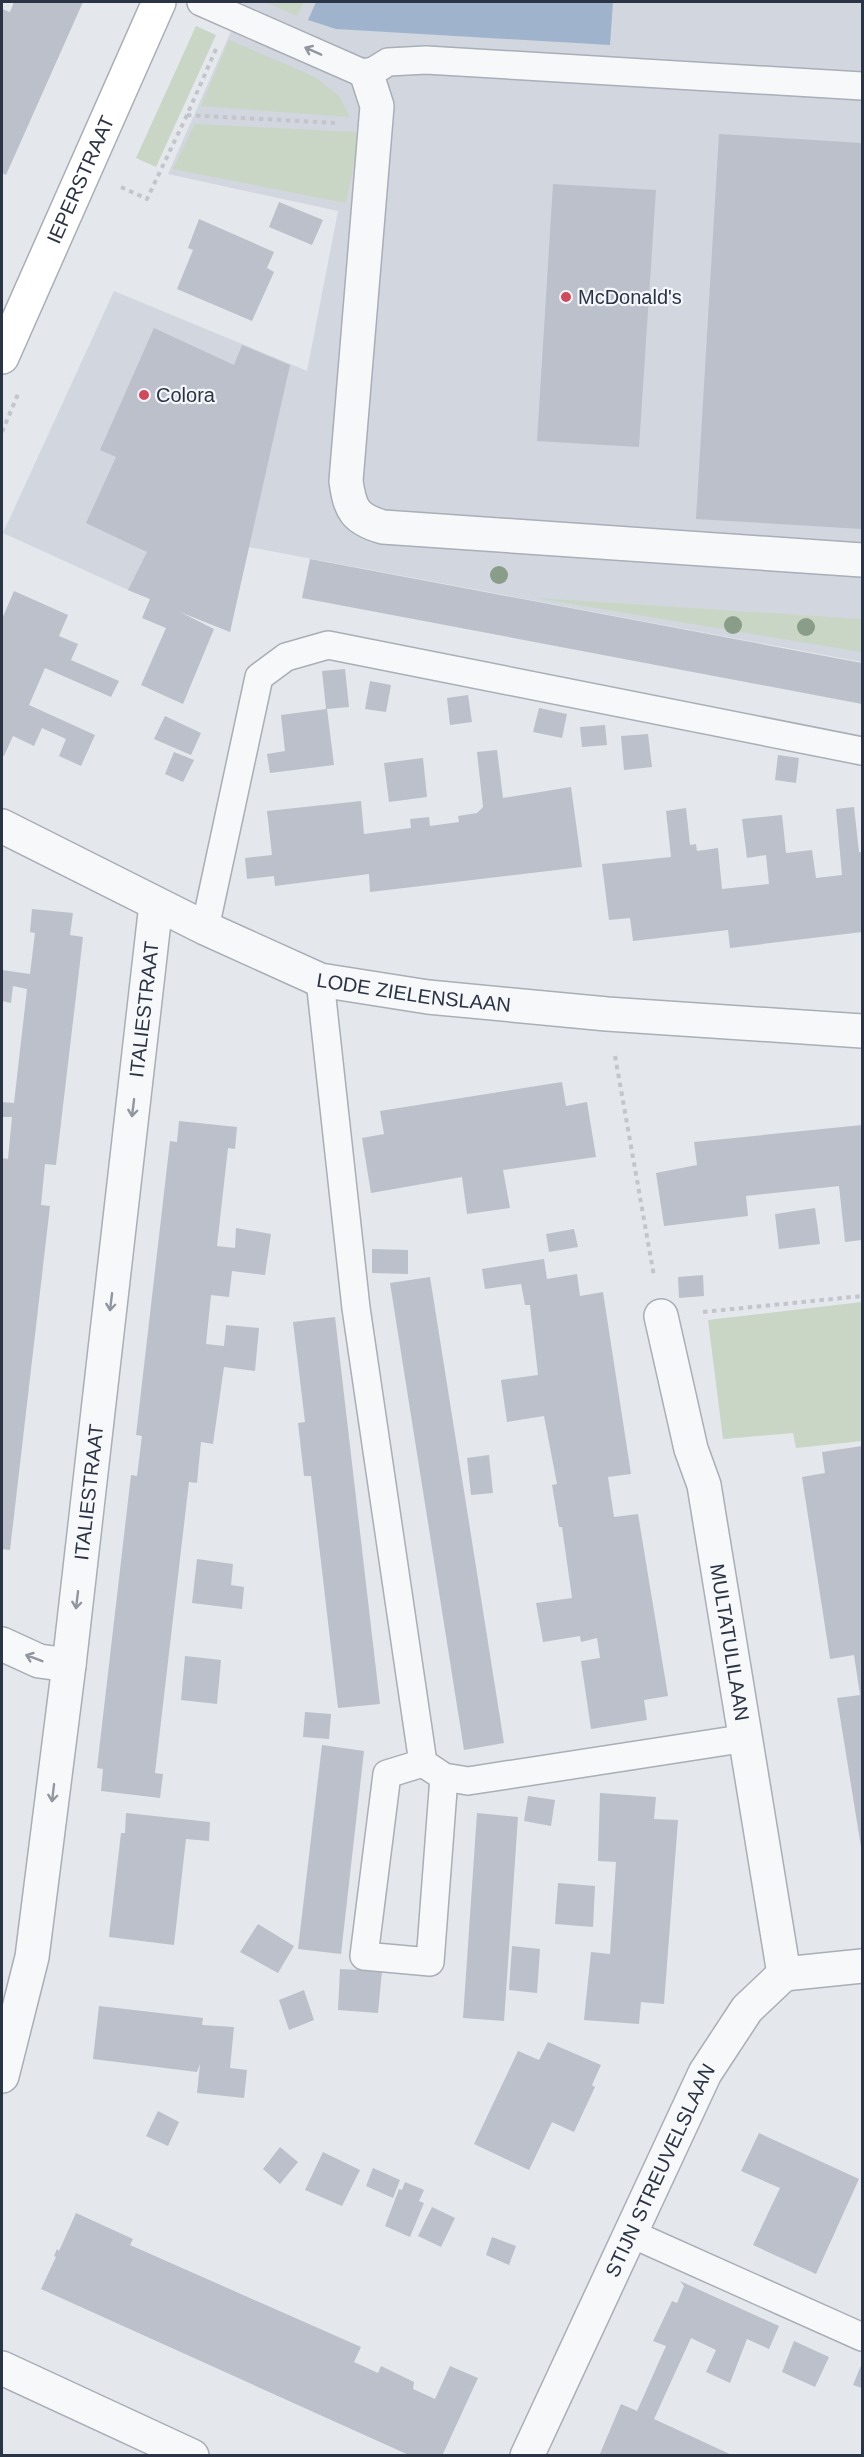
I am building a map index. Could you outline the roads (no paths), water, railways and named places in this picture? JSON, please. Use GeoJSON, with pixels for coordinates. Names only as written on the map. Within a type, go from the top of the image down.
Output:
{"type":"FeatureCollection","features":[{"type":"Feature","properties":{"kind":"street","name":"IEPERSTRAAT"},"geometry":{"type":"LineString","coordinates":[[2,357],[159,2]]}},
{"type":"Feature","properties":{"kind":"street"},"geometry":{"type":"LineString","coordinates":[[367,75],[377,106],[346,481],[349,505],[364,522],[384,527],[862,560]]}},
{"type":"Feature","properties":{"kind":"street","name":"LODE ZIELENSLAAN"},"geometry":{"type":"LineString","coordinates":[[2,826],[205,928],[320,980],[428,997],[607,1014],[862,1031]]}},
{"type":"Feature","properties":{"kind":"street","name":"ITALIESTRAAT"},"geometry":{"type":"LineString","coordinates":[[2,2076],[32,1957],[69,1665],[156,904]]}},
{"type":"Feature","properties":{"kind":"street","name":"MULTATULILAAN"},"geometry":{"type":"LineString","coordinates":[[661,1316],[692,1449],[704,1485],[784,1974]]}},
{"type":"Feature","properties":{"kind":"street"},"geometry":{"type":"LineString","coordinates":[[2,1644],[39,1661],[69,1665]]}},
{"type":"Feature","properties":{"kind":"street"},"geometry":{"type":"LineString","coordinates":[[784,1974],[862,1966]]}},
{"type":"Feature","properties":{"kind":"street","name":"STIJN STREUVELSLAAN"},"geometry":{"type":"LineString","coordinates":[[527,2456],[705,2073],[747,2009],[784,1974]]}},
{"type":"Feature","properties":{"kind":"street"},"geometry":{"type":"LineString","coordinates":[[2,2368],[192,2456]]}},
{"type":"Feature","properties":{"kind":"lane"},"geometry":{"type":"LineString","coordinates":[[201,2],[367,75],[388,62],[426,60],[862,86]]}},
{"type":"Feature","properties":{"kind":"lane"},"geometry":{"type":"LineString","coordinates":[[205,928],[259,677],[286,657],[328,645],[862,751]]}},
{"type":"Feature","properties":{"kind":"lane"},"geometry":{"type":"LineString","coordinates":[[320,980],[356,1308],[434,1770],[430,1962],[364,1956],[387,1774],[434,1770],[468,1781],[747,1738]]}},
{"type":"Feature","properties":{"kind":"lane"},"geometry":{"type":"LineString","coordinates":[[632,2234],[862,2337]]}},
{"type":"Feature","properties":{"kind":"water"},"geometry":{"type":"Polygon","coordinates":[[[316,2],[613,2],[610,45],[336,29],[308,20],[316,2]]]}},
{"type":"Feature","properties":{"kind":"place","name":"McDonald's"},"geometry":{"type":"Point","coordinates":[566,297]}},
{"type":"Feature","properties":{"kind":"place","name":"Colora"},"geometry":{"type":"Point","coordinates":[144,395]}}]}
